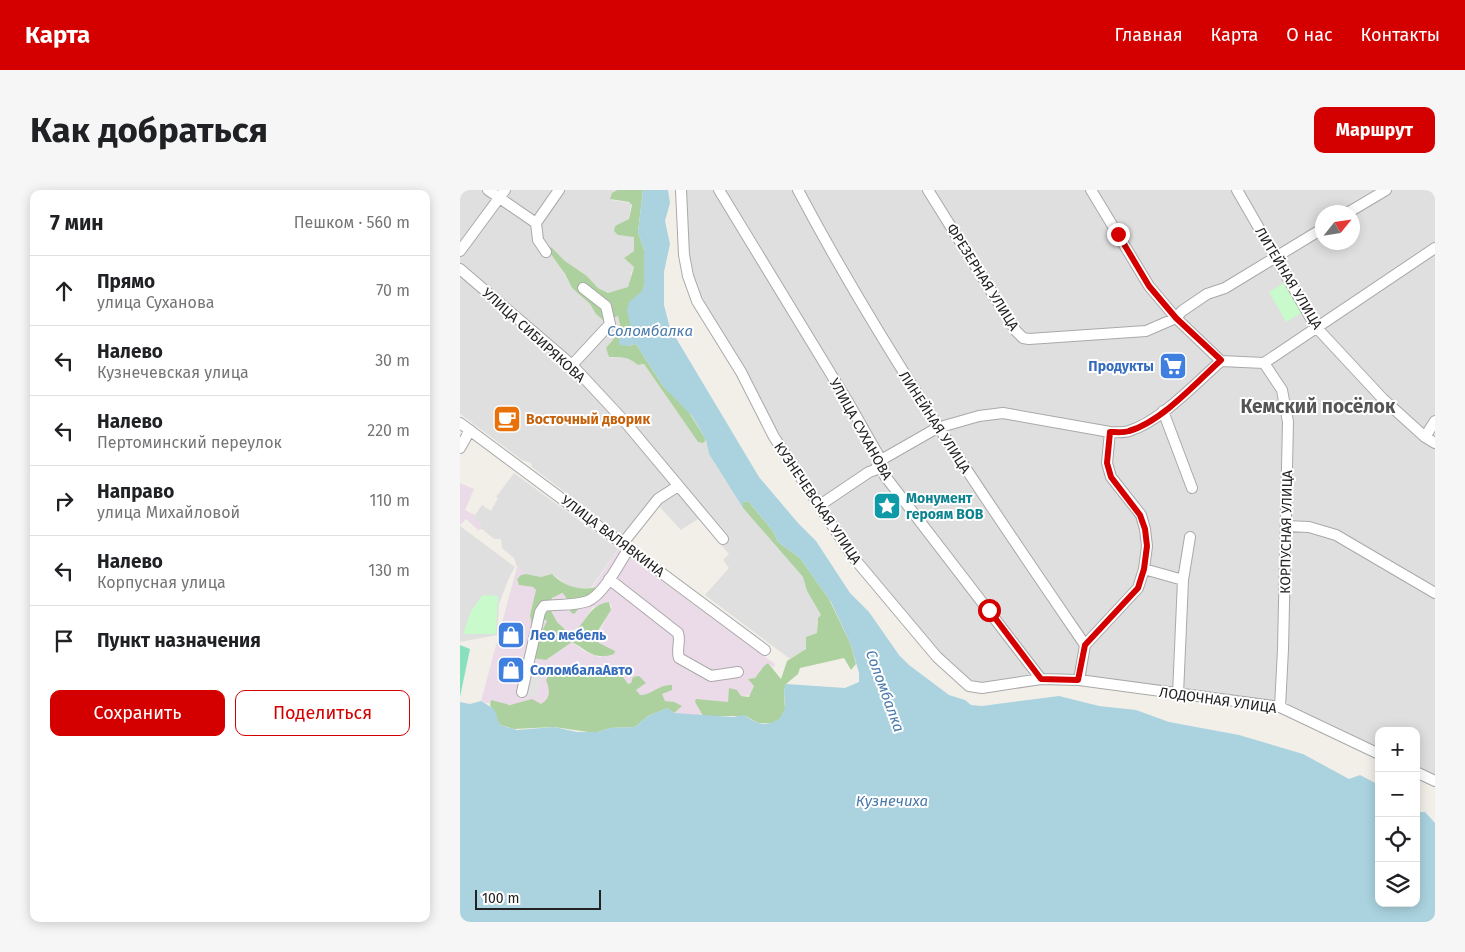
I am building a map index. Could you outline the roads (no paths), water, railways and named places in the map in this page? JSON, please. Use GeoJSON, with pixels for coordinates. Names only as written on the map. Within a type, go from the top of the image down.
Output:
{"type":"FeatureCollection","features":[{"type":"Feature","properties":{"kind":"street"},"geometry":{"type":"LineString","coordinates":[[488,190],[498,199],[536,223]]}},
{"type":"Feature","properties":{"kind":"street"},"geometry":{"type":"LineString","coordinates":[[460,251],[505,190]]}},
{"type":"Feature","properties":{"kind":"street"},"geometry":{"type":"LineString","coordinates":[[546,252],[538,240],[536,223],[559,190]]}},
{"type":"Feature","properties":{"kind":"street","name":"КУЗНЕЧЕВСКАЯ УЛИЦА"},"geometry":{"type":"LineString","coordinates":[[681,190],[684,255],[688,276],[697,301],[741,372],[774,437],[853,557],[937,657],[969,686],[982,688],[1041,679],[1078,680]]}},
{"type":"Feature","properties":{"kind":"street","name":"УЛИЦА СУХАНОВА"},"geometry":{"type":"LineString","coordinates":[[718,190],[848,402],[881,460],[886,476],[912,513],[1041,679]]}},
{"type":"Feature","properties":{"kind":"street","name":"ЛИНЕЙНАЯ УЛИЦА"},"geometry":{"type":"LineString","coordinates":[[798,190],[841,268],[937,428],[1085,645]]}},
{"type":"Feature","properties":{"kind":"street","name":"ФРЕЗЕРНАЯ УЛИЦА"},"geometry":{"type":"LineString","coordinates":[[928,190],[1016,331],[1023,338],[1146,331],[1176,318],[1182,311],[1207,294],[1225,288],[1315,233]]}},
{"type":"Feature","properties":{"kind":"street"},"geometry":{"type":"LineString","coordinates":[[1091,190],[1149,286],[1176,318],[1221,360],[1264,363],[1435,248]]}},
{"type":"Feature","properties":{"kind":"street","name":"ЛИТЕЙНАЯ УЛИЦА"},"geometry":{"type":"LineString","coordinates":[[1237,190],[1316,327],[1383,399],[1425,437],[1435,443]]}},
{"type":"Feature","properties":{"kind":"street"},"geometry":{"type":"LineString","coordinates":[[1360,205],[1386,190]]}},
{"type":"Feature","properties":{"kind":"street","name":"УЛИЦА СИБИРЯКОВА"},"geometry":{"type":"LineString","coordinates":[[460,269],[572,365],[626,423],[723,539]]}},
{"type":"Feature","properties":{"kind":"street"},"geometry":{"type":"LineString","coordinates":[[572,365],[610,324],[606,306],[582,288]]}},
{"type":"Feature","properties":{"kind":"street"},"geometry":{"type":"LineString","coordinates":[[820,505],[869,472],[875,470],[881,460],[937,428],[979,416],[1003,413],[1110,432],[1126,432],[1163,411],[1221,360]]}},
{"type":"Feature","properties":{"kind":"street","name":"КОРПУСНАЯ УЛИЦА"},"geometry":{"type":"LineString","coordinates":[[1264,363],[1282,390],[1288,422],[1280,707]]}},
{"type":"Feature","properties":{"kind":"street"},"geometry":{"type":"LineString","coordinates":[[1163,411],[1192,488]]}},
{"type":"Feature","properties":{"kind":"street"},"geometry":{"type":"LineString","coordinates":[[1425,437],[1435,421]]}},
{"type":"Feature","properties":{"kind":"street","name":"УЛИЦА ВАЛЯВКИНА"},"geometry":{"type":"LineString","coordinates":[[460,423],[765,650]]}},
{"type":"Feature","properties":{"kind":"street"},"geometry":{"type":"LineString","coordinates":[[460,448],[470,430]]}},
{"type":"Feature","properties":{"kind":"street"},"geometry":{"type":"LineString","coordinates":[[1078,680],[1085,645],[1138,588],[1144,569],[1147,546],[1145,529],[1140,515],[1111,477],[1107,463],[1110,432]]}},
{"type":"Feature","properties":{"kind":"street"},"geometry":{"type":"LineString","coordinates":[[522,692],[540,612],[544,606],[589,600],[609,579],[626,545],[658,499],[678,486]]}},
{"type":"Feature","properties":{"kind":"street"},"geometry":{"type":"LineString","coordinates":[[1286,526],[1309,527],[1336,535],[1435,593]]}},
{"type":"Feature","properties":{"kind":"street"},"geometry":{"type":"LineString","coordinates":[[1178,694],[1183,580],[1190,537]]}},
{"type":"Feature","properties":{"kind":"street"},"geometry":{"type":"LineString","coordinates":[[1144,569],[1183,580]]}},
{"type":"Feature","properties":{"kind":"street"},"geometry":{"type":"LineString","coordinates":[[609,579],[678,632],[680,638],[676,650],[679,658],[712,676],[738,672]]}},
{"type":"Feature","properties":{"kind":"street","name":"ЛОДОЧНАЯ УЛИЦА"},"geometry":{"type":"LineString","coordinates":[[1078,680],[1280,707],[1375,752]]}},
{"type":"Feature","properties":{"kind":"street"},"geometry":{"type":"LineString","coordinates":[[1420,774],[1435,781]]}},
{"type":"Feature","properties":{"kind":"water","name":"Кузнечиха"},"geometry":{"type":"Polygon","coordinates":[[[643,190],[668,190],[670,203],[665,221],[670,244],[664,272],[664,305],[670,328],[759,477],[816,541],[850,593],[869,612],[899,655],[909,665],[949,695],[965,700],[971,705],[982,706],[1059,696],[1099,706],[1136,710],[1169,722],[1239,735],[1303,754],[1349,779],[1360,775],[1375,783],[1375,907],[1420,907],[1420,812],[1425,812],[1435,823],[1435,922],[460,922],[460,702],[470,704],[481,701],[494,709],[500,725],[517,730],[554,727],[577,732],[598,732],[610,728],[635,727],[648,716],[667,708],[674,713],[733,717],[743,715],[758,723],[767,724],[778,719],[784,712],[784,690],[786,684],[845,688],[859,682],[859,673],[851,645],[831,602],[800,558],[778,542],[773,531],[748,501],[743,502],[743,508],[709,454],[706,440],[692,416],[663,386],[636,344],[628,346],[619,345],[619,337],[631,327],[627,311],[629,302],[641,292],[644,286],[644,250],[638,232],[643,190]]]}},
{"type":"Feature","properties":{"kind":"place","name":"Продукты"},"geometry":{"type":"Point","coordinates":[1173,366]}},
{"type":"Feature","properties":{"kind":"place","name":"Восточный дворик"},"geometry":{"type":"Point","coordinates":[507,419]}},
{"type":"Feature","properties":{"kind":"place","name":"Монумент героям ВОВ"},"geometry":{"type":"Point","coordinates":[887,506]}},
{"type":"Feature","properties":{"kind":"place","name":"Лео мебель"},"geometry":{"type":"Point","coordinates":[511,635]}},
{"type":"Feature","properties":{"kind":"place","name":"СоломбалаАвто"},"geometry":{"type":"Point","coordinates":[511,670]}},
{"type":"Feature","properties":{"kind":"district","name":"Кемский посёлок"},"geometry":{"type":"Point","coordinates":[1318,406]}},
{"type":"Feature","properties":{"kind":"water label","name":"Соломбалка"},"geometry":{"type":"Point","coordinates":[650,331]}},
{"type":"Feature","properties":{"kind":"water label","name":"Соломбалка"},"geometry":{"type":"Point","coordinates":[885,691]}}]}
